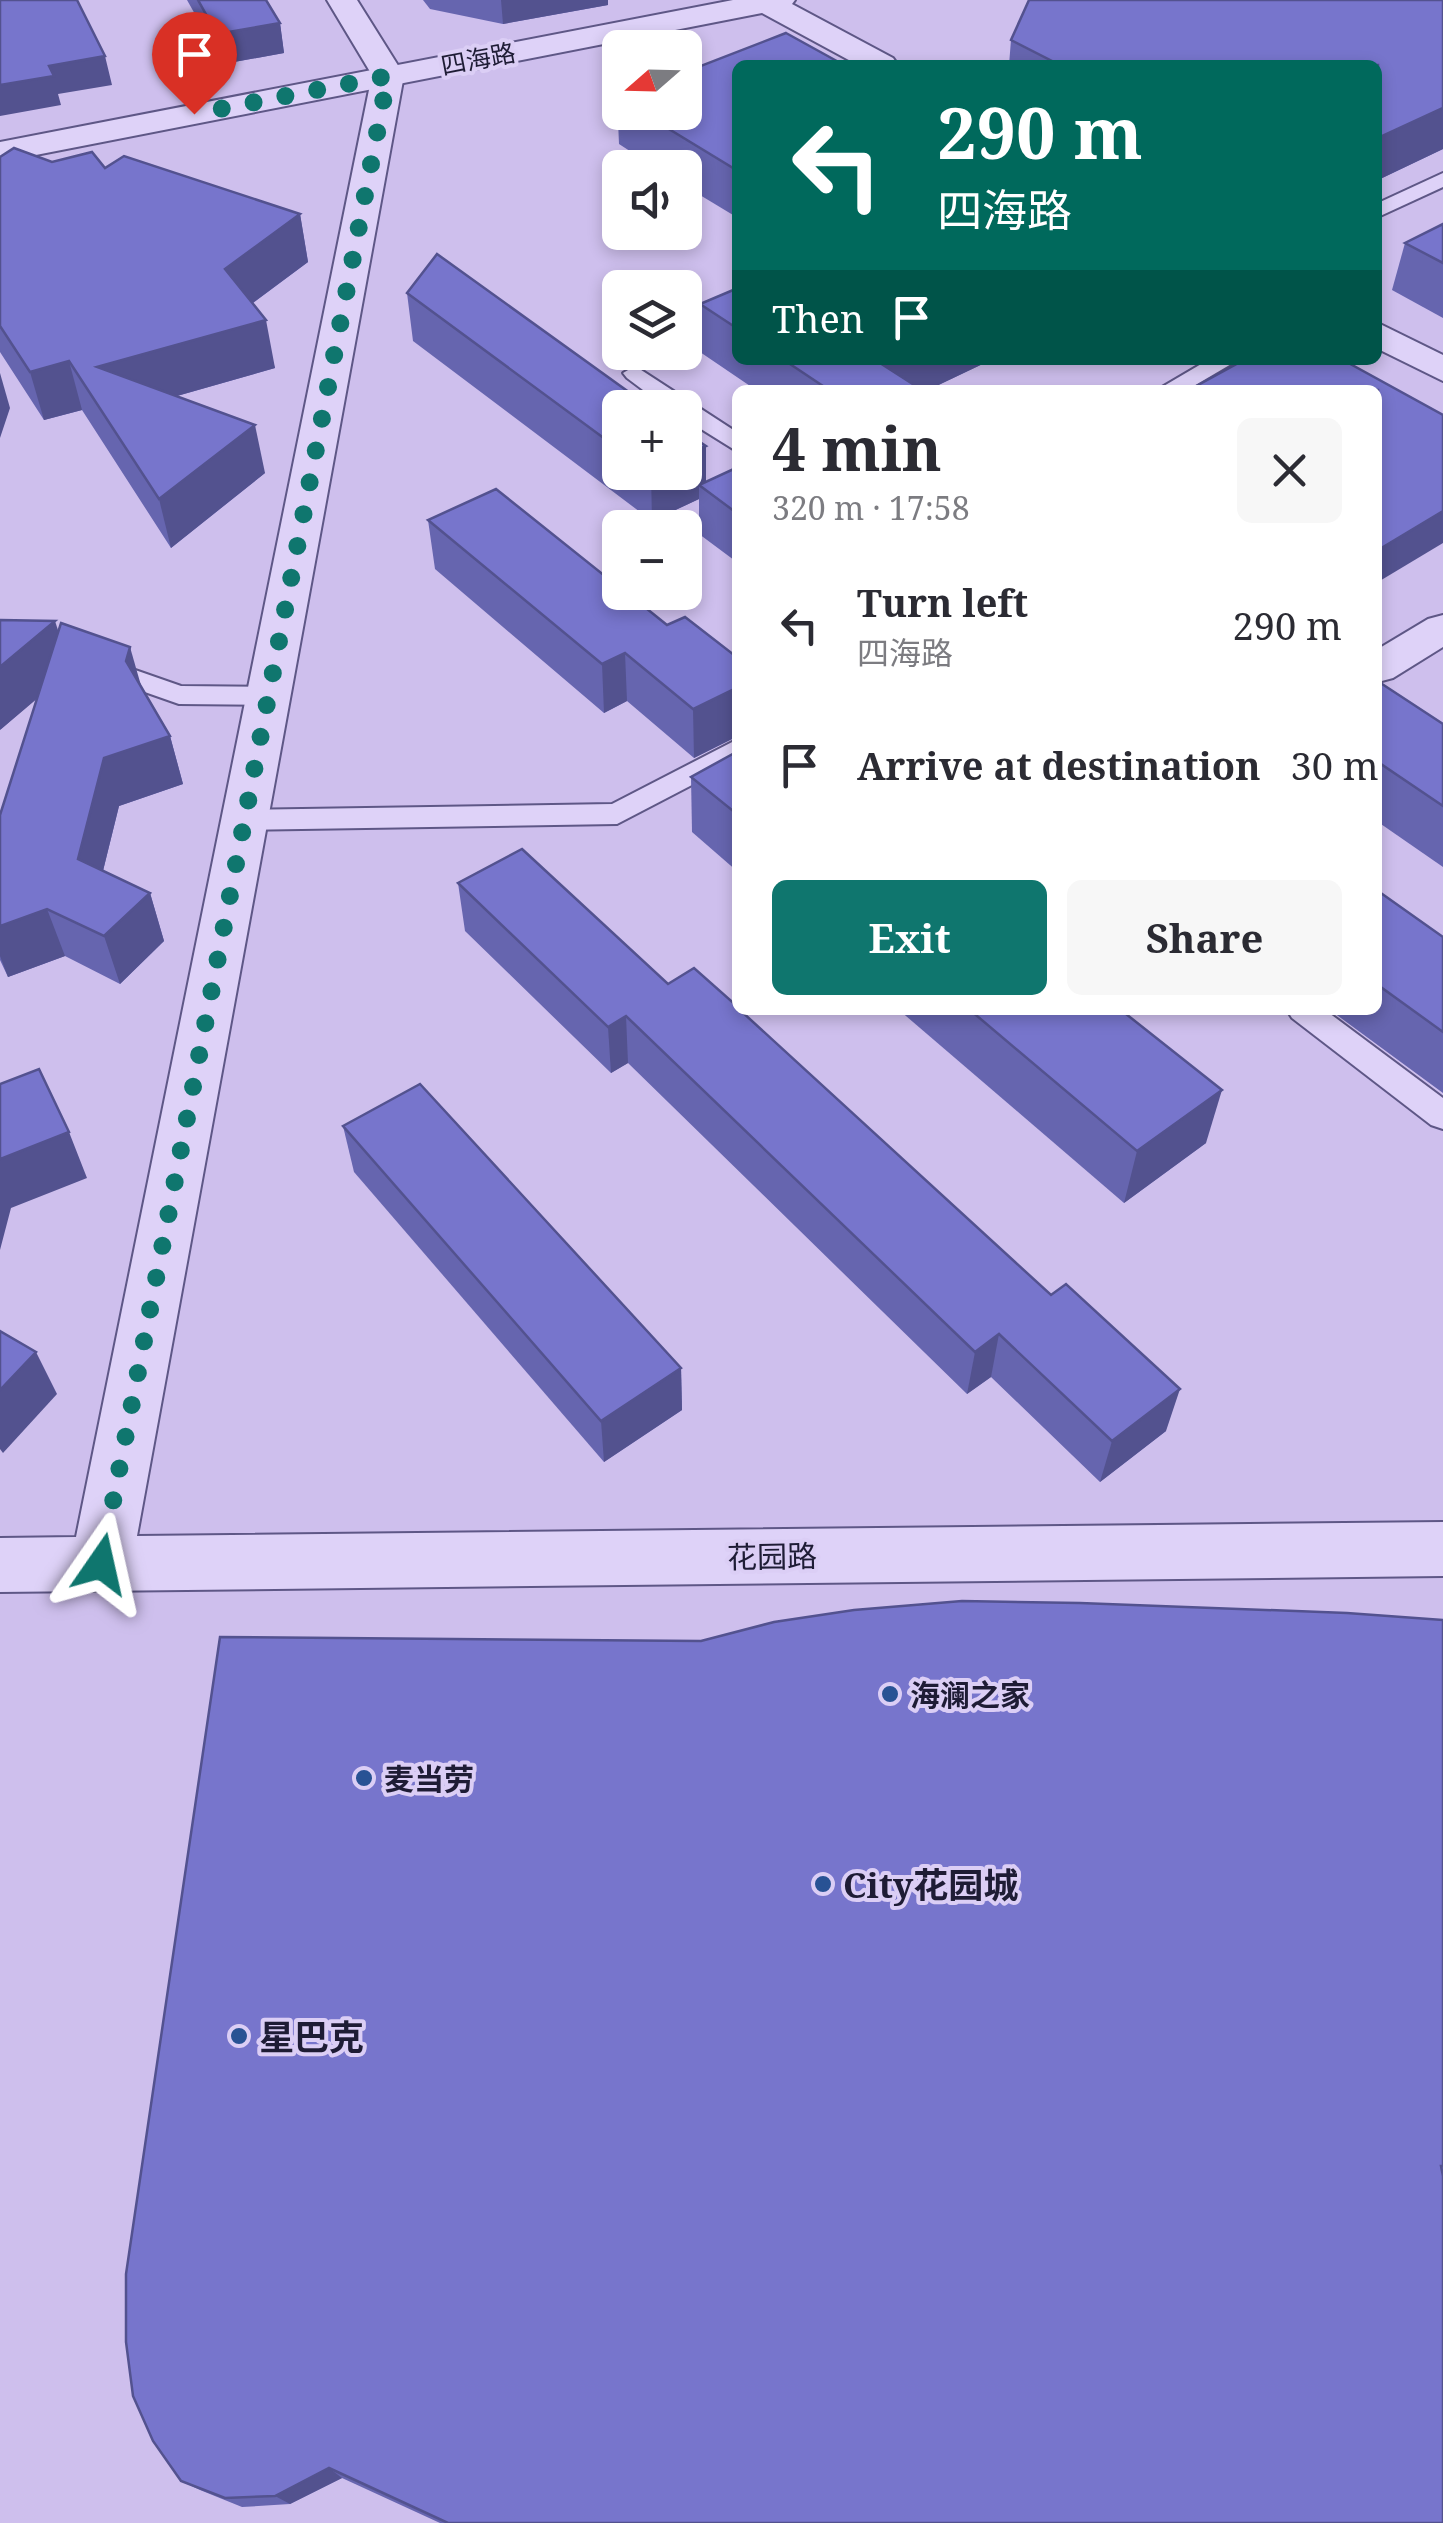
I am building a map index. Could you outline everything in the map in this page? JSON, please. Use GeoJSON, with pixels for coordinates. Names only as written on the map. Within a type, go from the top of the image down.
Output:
{"type":"FeatureCollection","features":[{"type":"Feature","properties":{"kind":"street"},"geometry":{"type":"LineString","coordinates":[[101,1564],[388,76],[342,0]]}},
{"type":"Feature","properties":{"kind":"street"},"geometry":{"type":"LineString","coordinates":[[774,1],[874,60]]}},
{"type":"Feature","properties":{"kind":"street","name":"四海路"},"geometry":{"type":"LineString","coordinates":[[0,152],[774,1]]}},
{"type":"Feature","properties":{"kind":"street"},"geometry":{"type":"LineString","coordinates":[[1382,336],[1443,370]]}},
{"type":"Feature","properties":{"kind":"street"},"geometry":{"type":"LineString","coordinates":[[1383,681],[1443,628]]}},
{"type":"Feature","properties":{"kind":"street","name":"花园路"},"geometry":{"type":"LineString","coordinates":[[0,1565],[1443,1549]]}},
{"type":"Feature","properties":{"kind":"lane"},"geometry":{"type":"LineString","coordinates":[[1382,210],[1443,178]]}},
{"type":"Feature","properties":{"kind":"lane"},"geometry":{"type":"LineString","coordinates":[[1178,385],[1216,365]]}},
{"type":"Feature","properties":{"kind":"lane"},"geometry":{"type":"LineString","coordinates":[[635,372],[660,390]]}},
{"type":"Feature","properties":{"kind":"lane"},"geometry":{"type":"LineString","coordinates":[[702,420],[732,441]]}},
{"type":"Feature","properties":{"kind":"lane"},"geometry":{"type":"LineString","coordinates":[[72,656],[179,695],[269,696]]}},
{"type":"Feature","properties":{"kind":"lane"},"geometry":{"type":"LineString","coordinates":[[245,820],[617,814],[732,751]]}},
{"type":"Feature","properties":{"kind":"lane"},"geometry":{"type":"LineString","coordinates":[[1310,1015],[1443,1116]]}},
{"type":"Feature","properties":{"kind":"building"},"geometry":{"type":"Polygon","coordinates":[[[0,0],[77,0],[105,56],[49,66],[54,76],[0,85],[0,0]]]}},
{"type":"Feature","properties":{"kind":"building"},"geometry":{"type":"Polygon","coordinates":[[[198,0],[266,0],[280,23],[217,34],[198,0]]]}},
{"type":"Feature","properties":{"kind":"building"},"geometry":{"type":"Polygon","coordinates":[[[1029,0],[1443,0],[1443,108],[1382,136],[1382,60],[1050,60],[1011,40],[1029,0]]]}},
{"type":"Feature","properties":{"kind":"building"},"geometry":{"type":"Polygon","coordinates":[[[786,33],[835,60],[732,60],[732,167],[671,130],[702,130],[702,65],[786,33]]]}},
{"type":"Feature","properties":{"kind":"building"},"geometry":{"type":"Polygon","coordinates":[[[14,148],[52,162],[92,152],[105,168],[124,156],[300,214],[225,269],[266,320],[97,367],[255,425],[159,499],[69,361],[30,372],[0,326],[0,157],[14,148]]]}},
{"type":"Feature","properties":{"kind":"building"},"geometry":{"type":"Polygon","coordinates":[[[1443,224],[1443,263],[1405,243],[1443,224]]]}},
{"type":"Feature","properties":{"kind":"building"},"geometry":{"type":"Polygon","coordinates":[[[437,254],[626,390],[602,390],[602,437],[407,293],[437,254]]]}},
{"type":"Feature","properties":{"kind":"building"},"geometry":{"type":"Polygon","coordinates":[[[732,291],[732,325],[702,305],[702,303],[732,291]]]}},
{"type":"Feature","properties":{"kind":"building"},"geometry":{"type":"Polygon","coordinates":[[[792,365],[883,365],[914,385],[822,385],[792,365]]]}},
{"type":"Feature","properties":{"kind":"building"},"geometry":{"type":"Polygon","coordinates":[[[1235,365],[1352,365],[1443,415],[1443,511],[1382,548],[1382,385],[1198,385],[1235,365]]]}},
{"type":"Feature","properties":{"kind":"building"},"geometry":{"type":"Polygon","coordinates":[[[732,470],[732,510],[702,484],[732,470]]]}},
{"type":"Feature","properties":{"kind":"building"},"geometry":{"type":"Polygon","coordinates":[[[496,489],[602,574],[602,610],[648,610],[667,625],[685,617],[732,653],[732,690],[693,709],[625,653],[602,664],[428,520],[496,489]]]}},
{"type":"Feature","properties":{"kind":"building"},"geometry":{"type":"Polygon","coordinates":[[[0,620],[55,621],[0,667],[0,620]]]}},
{"type":"Feature","properties":{"kind":"building"},"geometry":{"type":"Polygon","coordinates":[[[61,623],[130,647],[126,661],[170,736],[104,758],[78,859],[150,893],[104,936],[47,909],[0,926],[0,815],[61,623]]]}},
{"type":"Feature","properties":{"kind":"building"},"geometry":{"type":"Polygon","coordinates":[[[1382,684],[1443,724],[1443,806],[1382,765],[1382,684]]]}},
{"type":"Feature","properties":{"kind":"building"},"geometry":{"type":"Polygon","coordinates":[[[732,754],[732,810],[691,777],[732,754]]]}},
{"type":"Feature","properties":{"kind":"building"},"geometry":{"type":"Polygon","coordinates":[[[522,849],[668,984],[694,968],[732,1002],[732,1015],[745,1015],[1051,1295],[1066,1284],[1180,1389],[1112,1441],[999,1334],[975,1352],[626,1016],[608,1027],[458,883],[522,849]]]}},
{"type":"Feature","properties":{"kind":"building"},"geometry":{"type":"Polygon","coordinates":[[[1382,894],[1443,937],[1443,1032],[1382,988],[1382,894]]]}},
{"type":"Feature","properties":{"kind":"building"},"geometry":{"type":"Polygon","coordinates":[[[976,1015],[1127,1015],[1222,1090],[1137,1151],[976,1015]]]}},
{"type":"Feature","properties":{"kind":"building"},"geometry":{"type":"Polygon","coordinates":[[[39,1069],[69,1132],[0,1159],[0,1084],[39,1069]]]}},
{"type":"Feature","properties":{"kind":"building"},"geometry":{"type":"Polygon","coordinates":[[[420,1084],[681,1368],[601,1421],[343,1126],[420,1084]]]}},
{"type":"Feature","properties":{"kind":"building"},"geometry":{"type":"Polygon","coordinates":[[[0,1331],[36,1352],[0,1390],[0,1331]]]}},
{"type":"Feature","properties":{"kind":"building","name":"City花园城"},"geometry":{"type":"Polygon","coordinates":[[[962,1601],[1347,1613],[1443,1620],[1443,2523],[448,2523],[329,2468],[275,2496],[225,2498],[181,2481],[153,2441],[133,2396],[126,2342],[126,2274],[220,1637],[701,1641],[774,1622],[854,1610],[962,1601]]]}},
{"type":"Feature","properties":{"kind":"place","name":"海澜之家"},"geometry":{"type":"Point","coordinates":[890,1694]}},
{"type":"Feature","properties":{"kind":"place","name":"麦当劳"},"geometry":{"type":"Point","coordinates":[364,1778]}},
{"type":"Feature","properties":{"kind":"place","name":"City花园城"},"geometry":{"type":"Point","coordinates":[823,1884]}},
{"type":"Feature","properties":{"kind":"place","name":"星巴克"},"geometry":{"type":"Point","coordinates":[239,2036]}},
{"type":"Feature","properties":{"kind":"route"},"geometry":{"type":"LineString","coordinates":[[101,1564],[388,76],[194,114]]}}]}
